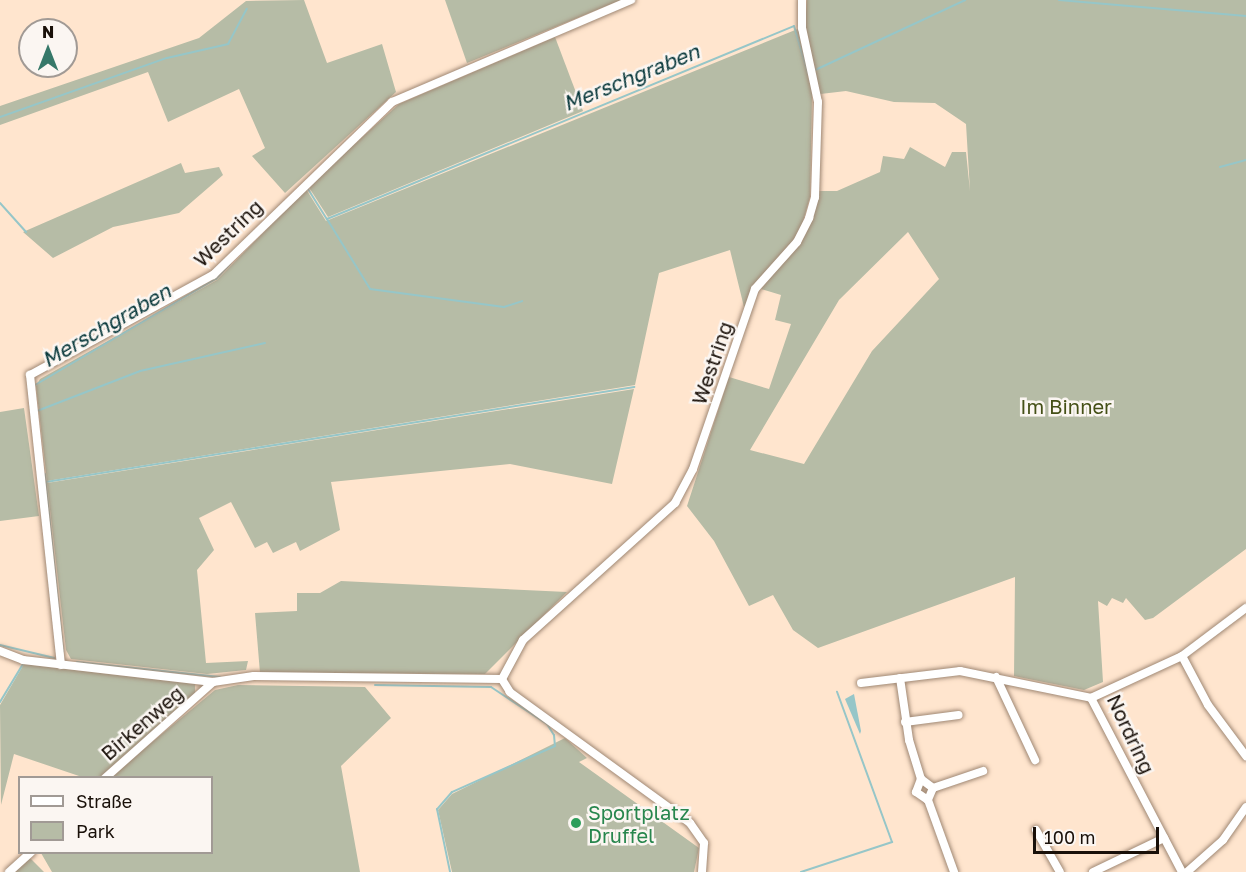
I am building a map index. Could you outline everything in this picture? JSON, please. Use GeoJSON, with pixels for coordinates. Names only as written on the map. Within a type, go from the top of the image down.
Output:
{"type":"FeatureCollection","features":[{"type":"Feature","properties":{"kind":"street","name":"Westring"},"geometry":{"type":"LineString","coordinates":[[61,665],[30,375],[213,275],[392,102],[631,0]]}},
{"type":"Feature","properties":{"kind":"street","name":"Westring"},"geometry":{"type":"LineString","coordinates":[[502,679],[523,640],[675,503],[693,469],[755,289],[797,242],[809,218],[815,197],[818,102],[802,28],[802,0]]}},
{"type":"Feature","properties":{"kind":"street","name":"Nordring"},"geometry":{"type":"LineString","coordinates":[[1182,872],[1091,698],[1182,656],[1246,608]]}},
{"type":"Feature","properties":{"kind":"street"},"geometry":{"type":"LineString","coordinates":[[0,651],[61,665],[213,681],[254,676],[502,679],[510,692],[690,823],[704,843],[702,872]]}},
{"type":"Feature","properties":{"kind":"street"},"geometry":{"type":"LineString","coordinates":[[1182,656],[1208,705],[1246,756]]}},
{"type":"Feature","properties":{"kind":"street"},"geometry":{"type":"LineString","coordinates":[[861,684],[960,671],[1091,698]]}},
{"type":"Feature","properties":{"kind":"street"},"geometry":{"type":"LineString","coordinates":[[996,677],[1035,760]]}},
{"type":"Feature","properties":{"kind":"street"},"geometry":{"type":"LineString","coordinates":[[900,678],[905,722],[921,779],[916,792],[928,800],[954,872]]}},
{"type":"Feature","properties":{"kind":"street","name":"Birkenweg"},"geometry":{"type":"LineString","coordinates":[[196,680],[201,693]]}},
{"type":"Feature","properties":{"kind":"street","name":"Birkenweg"},"geometry":{"type":"LineString","coordinates":[[106,776],[213,681]]}},
{"type":"Feature","properties":{"kind":"street"},"geometry":{"type":"LineString","coordinates":[[905,722],[959,715]]}},
{"type":"Feature","properties":{"kind":"street"},"geometry":{"type":"LineString","coordinates":[[928,800],[933,788],[983,771]]}},
{"type":"Feature","properties":{"kind":"street"},"geometry":{"type":"LineString","coordinates":[[921,779],[933,788]]}},
{"type":"Feature","properties":{"kind":"street"},"geometry":{"type":"LineString","coordinates":[[1187,872],[1223,840],[1246,807]]}},
{"type":"Feature","properties":{"kind":"street"},"geometry":{"type":"LineString","coordinates":[[1036,831],[1060,872]]}},
{"type":"Feature","properties":{"kind":"street"},"geometry":{"type":"LineString","coordinates":[[1093,872],[1164,837]]}},
{"type":"Feature","properties":{"kind":"street"},"geometry":{"type":"LineString","coordinates":[[9,872],[29,854]]}},
{"type":"Feature","properties":{"kind":"green space"},"geometry":{"type":"Polygon","coordinates":[[[304,0],[327,63],[382,44],[396,92],[285,193],[252,156],[265,148],[239,89],[168,122],[148,72],[0,125],[0,106],[199,38],[246,1],[304,0]]]}},
{"type":"Feature","properties":{"kind":"green space"},"geometry":{"type":"Polygon","coordinates":[[[445,0],[621,0],[467,63],[445,0]]]}},
{"type":"Feature","properties":{"kind":"green space","name":"Im Binner"},"geometry":{"type":"Polygon","coordinates":[[[807,0],[1246,0],[1246,549],[1153,618],[1145,620],[1126,598],[1123,603],[1112,598],[1107,606],[1098,601],[1103,682],[1084,690],[1014,676],[1015,577],[818,648],[793,630],[773,595],[749,606],[714,541],[687,506],[729,377],[769,389],[791,324],[775,320],[781,295],[761,289],[798,244],[818,191],[837,191],[880,172],[883,156],[904,159],[910,147],[945,167],[952,152],[966,152],[970,191],[966,124],[935,103],[894,102],[846,91],[812,95],[810,197],[800,232],[744,307],[730,250],[659,273],[635,385],[47,481],[36,386],[40,379],[217,280],[306,189],[326,221],[805,26],[807,0]],[[908,232],[839,300],[750,450],[804,464],[872,351],[939,279],[908,232]]]}},
{"type":"Feature","properties":{"kind":"green space"},"geometry":{"type":"Polygon","coordinates":[[[555,37],[583,111],[328,217],[308,186],[399,104],[555,37]]]}},
{"type":"Feature","properties":{"kind":"green space"},"geometry":{"type":"Polygon","coordinates":[[[181,163],[185,173],[219,167],[223,175],[179,213],[113,227],[53,258],[23,232],[181,163]]]}},
{"type":"Feature","properties":{"kind":"green space"},"geometry":{"type":"Polygon","coordinates":[[[634,389],[612,484],[510,464],[331,482],[340,530],[300,551],[296,542],[273,553],[267,542],[255,548],[231,502],[199,518],[214,550],[197,570],[206,663],[248,661],[246,670],[207,674],[71,659],[66,650],[47,483],[634,389]]]}},
{"type":"Feature","properties":{"kind":"green space"},"geometry":{"type":"Polygon","coordinates":[[[24,408],[39,516],[0,521],[0,412],[24,408]]]}},
{"type":"Feature","properties":{"kind":"green space"},"geometry":{"type":"Polygon","coordinates":[[[341,581],[567,592],[485,674],[260,673],[255,613],[297,611],[297,593],[320,593],[341,581]]]}},
{"type":"Feature","properties":{"kind":"green space"},"geometry":{"type":"Polygon","coordinates":[[[24,664],[195,684],[195,693],[102,776],[79,776],[14,754],[1,805],[0,705],[24,664]]]}},
{"type":"Feature","properties":{"kind":"green space"},"geometry":{"type":"Polygon","coordinates":[[[238,685],[365,687],[391,718],[341,766],[360,872],[52,872],[42,854],[213,854],[213,776],[111,776],[215,690],[238,685]]]}},
{"type":"Feature","properties":{"kind":"green space","name":"Sportplatz Druffel"},"geometry":{"type":"Polygon","coordinates":[[[565,738],[587,758],[579,762],[699,848],[694,872],[452,872],[438,810],[452,794],[565,738]]]}},
{"type":"Feature","properties":{"kind":"green space"},"geometry":{"type":"Polygon","coordinates":[[[30,858],[44,872],[15,872],[30,858]]]}},
{"type":"Feature","properties":{"kind":"water"},"geometry":{"type":"Polygon","coordinates":[[[854,694],[861,731],[860,734],[845,699],[854,694]]]}},
{"type":"Feature","properties":{"kind":"waterway","name":"Merschgraben"},"geometry":{"type":"LineString","coordinates":[[813,71],[965,0]]}},
{"type":"Feature","properties":{"kind":"waterway","name":"Merschgraben"},"geometry":{"type":"LineString","coordinates":[[1059,0],[1246,16]]}},
{"type":"Feature","properties":{"kind":"waterway"},"geometry":{"type":"LineString","coordinates":[[0,117],[167,58],[228,44],[247,9]]}},
{"type":"Feature","properties":{"kind":"waterway","name":"Merschgraben"},"geometry":{"type":"LineString","coordinates":[[308,189],[327,219],[794,26],[808,74]]}},
{"type":"Feature","properties":{"kind":"waterway"},"geometry":{"type":"LineString","coordinates":[[1220,167],[1246,160]]}},
{"type":"Feature","properties":{"kind":"waterway"},"geometry":{"type":"LineString","coordinates":[[0,203],[26,232]]}},
{"type":"Feature","properties":{"kind":"waterway"},"geometry":{"type":"LineString","coordinates":[[327,219],[370,289],[504,307],[522,301]]}},
{"type":"Feature","properties":{"kind":"waterway","name":"Merschgraben"},"geometry":{"type":"LineString","coordinates":[[35,385],[216,279],[230,264]]}},
{"type":"Feature","properties":{"kind":"waterway"},"geometry":{"type":"LineString","coordinates":[[37,411],[140,371],[265,343]]}},
{"type":"Feature","properties":{"kind":"waterway"},"geometry":{"type":"LineString","coordinates":[[46,482],[634,387]]}},
{"type":"Feature","properties":{"kind":"waterway","name":"Merschgraben"},"geometry":{"type":"LineString","coordinates":[[45,474],[63,651]]}},
{"type":"Feature","properties":{"kind":"waterway","name":"Merschgraben"},"geometry":{"type":"LineString","coordinates":[[0,645],[54,658]]}},
{"type":"Feature","properties":{"kind":"waterway"},"geometry":{"type":"LineString","coordinates":[[77,662],[220,677]]}},
{"type":"Feature","properties":{"kind":"waterway"},"geometry":{"type":"LineString","coordinates":[[0,702],[23,664]]}},
{"type":"Feature","properties":{"kind":"waterway"},"geometry":{"type":"LineString","coordinates":[[375,685],[491,687],[547,724],[554,735],[555,746],[452,792],[437,809],[450,872]]}},
{"type":"Feature","properties":{"kind":"waterway"},"geometry":{"type":"LineString","coordinates":[[801,872],[892,842],[837,692]]}},
{"type":"Feature","properties":{"kind":"place","name":"Sportplatz Druffel"},"geometry":{"type":"Point","coordinates":[576,823]}}]}
